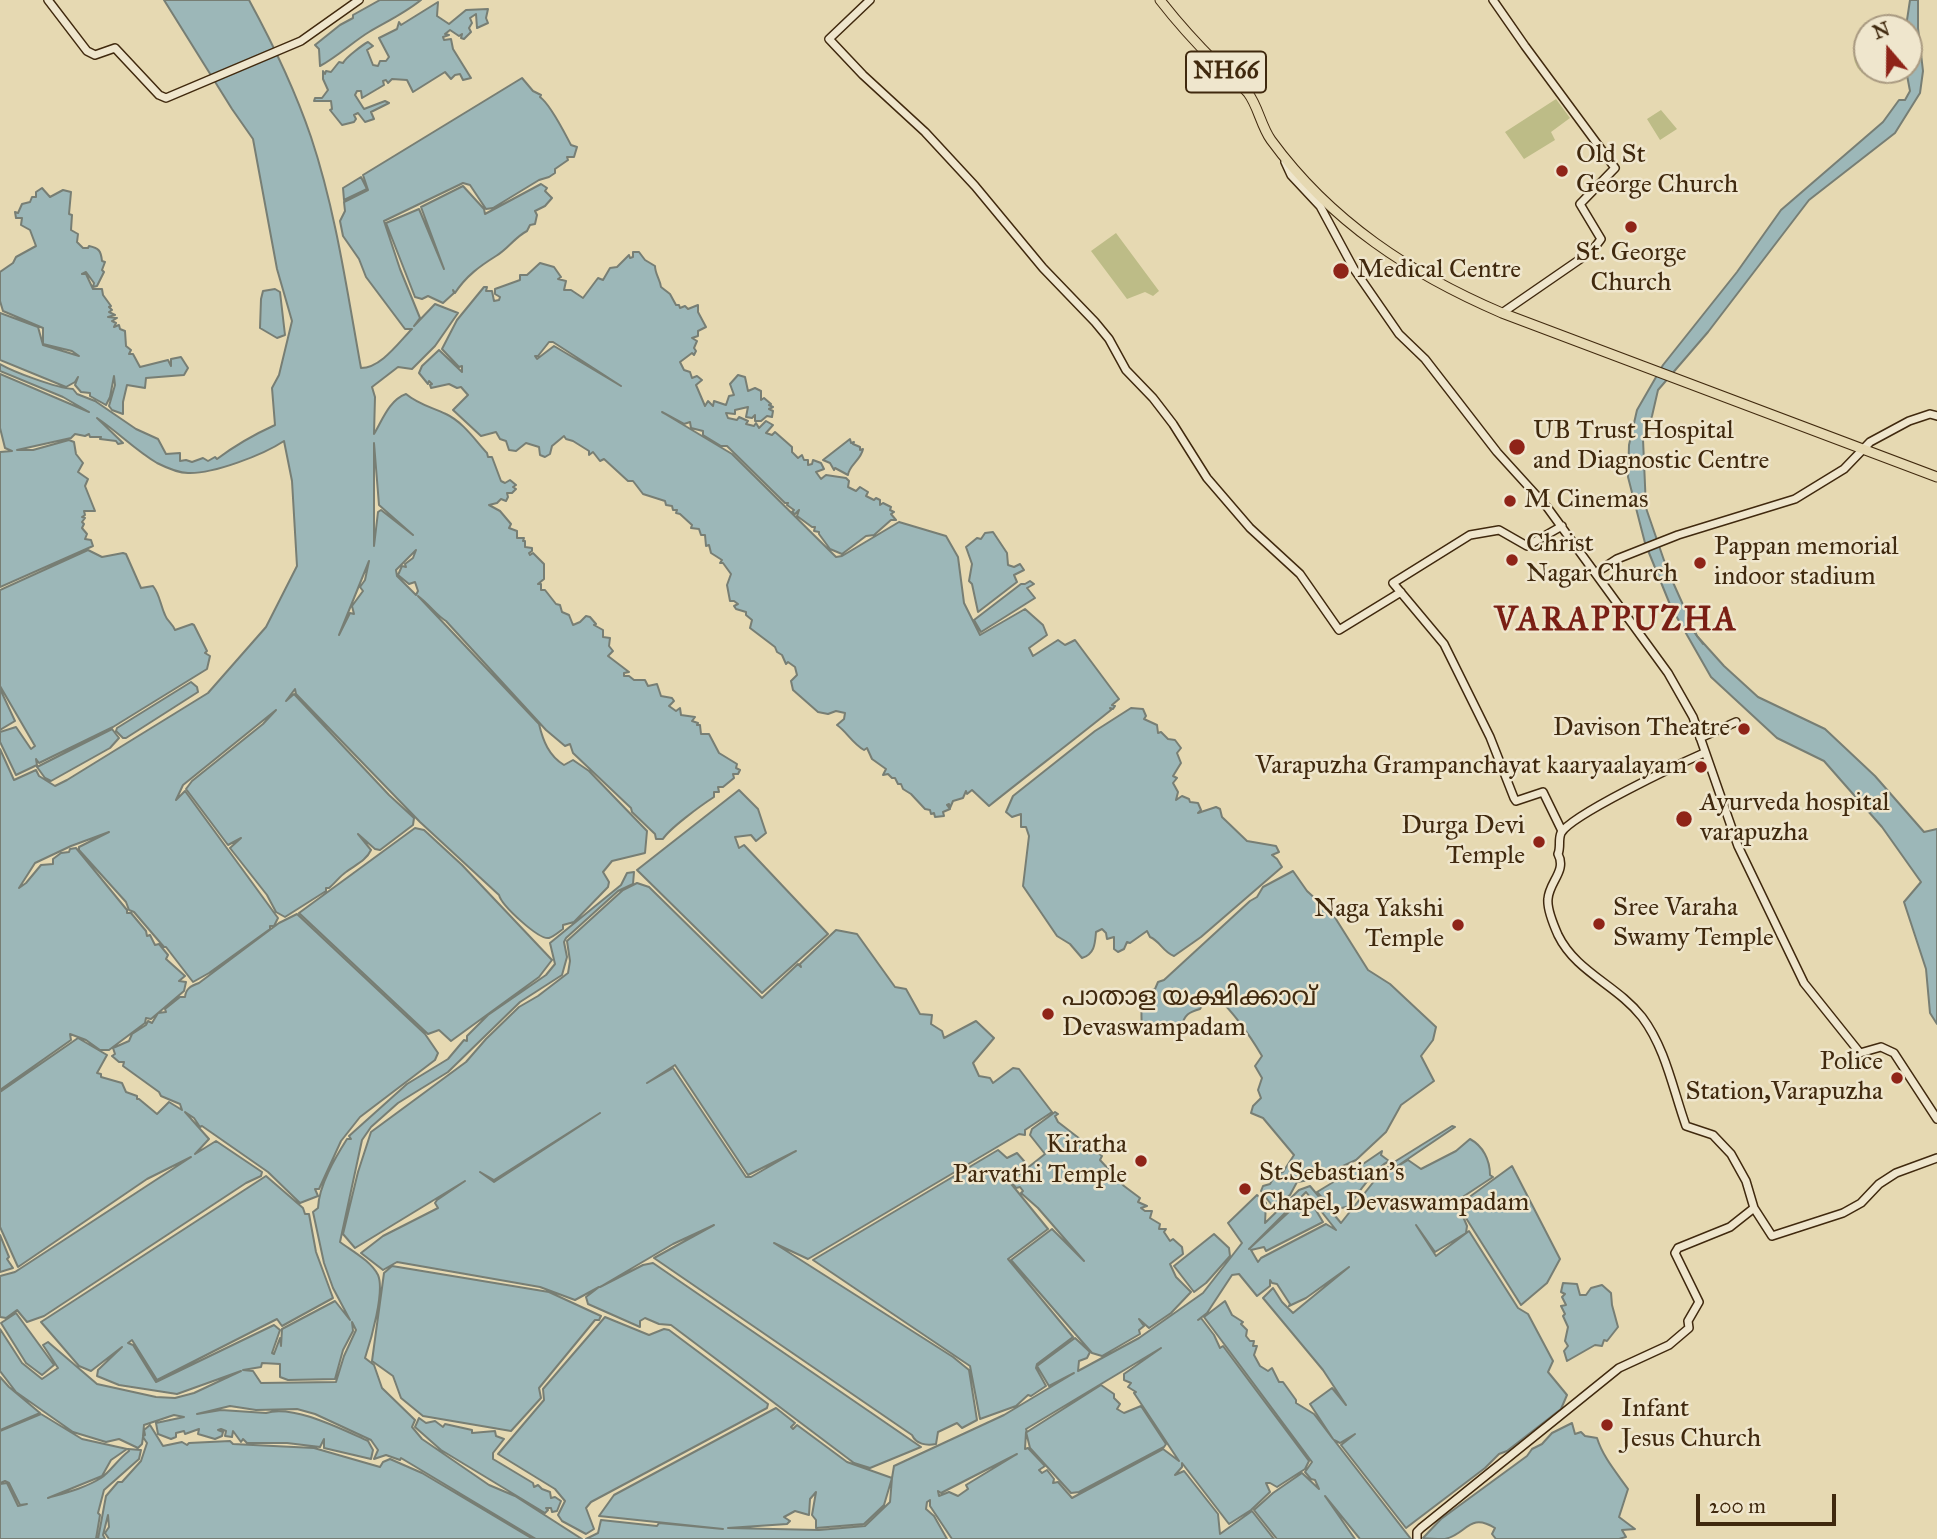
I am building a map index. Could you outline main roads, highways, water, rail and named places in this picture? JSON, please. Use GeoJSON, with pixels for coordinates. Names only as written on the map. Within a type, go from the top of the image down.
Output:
{"type":"FeatureCollection","features":[{"type":"Feature","properties":{"kind":"highway","name":"NH66"},"geometry":{"type":"LineString","coordinates":[[1160,0],[1216,63],[1249,94],[1269,137],[1293,168],[1378,246],[1432,280],[1502,313],[1937,479]]}},
{"type":"Feature","properties":{"kind":"water"},"geometry":{"type":"Polygon","coordinates":[[[164,0],[249,0],[283,67],[320,165],[340,252],[361,368],[376,364],[412,329],[405,329],[366,277],[359,259],[343,236],[340,221],[345,211],[344,202],[368,190],[363,175],[522,78],[533,91],[541,95],[571,145],[577,147],[574,157],[567,157],[568,160],[555,169],[555,173],[493,208],[486,209],[470,185],[463,183],[384,221],[420,318],[414,326],[435,304],[458,313],[435,346],[412,369],[398,367],[372,387],[375,397],[374,434],[395,401],[406,394],[452,417],[463,426],[488,457],[492,457],[501,481],[505,483],[510,480],[516,485],[512,493],[507,493],[506,501],[501,499],[489,505],[500,511],[511,524],[509,528],[517,531],[517,538],[524,538],[525,547],[532,548],[530,555],[533,553],[544,564],[544,579],[538,584],[541,584],[541,590],[545,590],[556,604],[560,605],[562,612],[569,615],[573,625],[586,616],[590,617],[596,624],[594,625],[603,630],[603,637],[610,638],[609,646],[613,651],[608,656],[629,672],[624,673],[624,676],[645,680],[648,686],[657,684],[661,696],[674,701],[669,706],[676,711],[680,708],[681,715],[695,717],[692,721],[700,725],[701,734],[709,734],[719,753],[737,764],[736,768],[740,770],[738,774],[733,774],[734,778],[723,787],[718,787],[719,792],[714,792],[714,797],[663,839],[656,839],[655,834],[631,808],[573,753],[570,744],[565,746],[546,730],[446,621],[418,596],[539,724],[554,757],[564,765],[573,760],[589,771],[647,831],[645,853],[612,861],[603,872],[609,882],[608,887],[574,922],[563,925],[563,929],[549,938],[537,934],[420,822],[296,694],[295,689],[286,701],[294,694],[414,818],[413,825],[380,850],[375,849],[358,834],[371,850],[363,860],[326,888],[326,891],[285,917],[276,912],[267,895],[230,848],[241,838],[228,845],[186,789],[276,710],[183,785],[176,800],[185,791],[278,918],[274,926],[270,926],[270,929],[193,982],[166,947],[134,912],[129,910],[126,902],[79,850],[79,847],[109,832],[35,863],[19,888],[41,865],[53,864],[53,859],[61,853],[76,848],[127,913],[131,913],[147,936],[150,935],[155,945],[159,944],[168,955],[166,959],[185,976],[179,981],[186,982],[184,991],[151,1019],[146,1018],[145,1023],[109,1050],[100,1050],[86,1040],[70,1034],[71,1040],[0,1090],[0,749],[14,780],[36,770],[39,776],[55,786],[67,780],[208,693],[266,627],[297,566],[292,481],[284,441],[251,458],[224,467],[184,473],[157,463],[97,418],[123,443],[90,437],[89,434],[75,434],[71,438],[17,450],[33,450],[69,440],[74,442],[76,454],[83,463],[78,472],[88,479],[85,486],[95,511],[84,511],[85,515],[82,517],[85,518],[82,528],[87,534],[85,539],[91,540],[93,546],[0,587],[0,452],[12,451],[5,448],[0,428],[0,374],[89,412],[63,397],[0,371],[0,364],[35,379],[73,389],[136,429],[158,439],[166,454],[180,453],[180,461],[192,462],[203,458],[208,461],[215,457],[217,459],[245,440],[275,425],[272,388],[279,375],[292,321],[277,269],[253,139],[164,0]],[[374,443],[374,546],[378,512],[381,510],[413,535],[379,505],[374,443]],[[416,550],[396,570],[397,576],[416,595],[418,591],[415,582],[409,584],[398,575],[402,566],[406,567],[405,564],[413,558],[416,550]],[[369,561],[339,635],[350,613],[354,614],[352,606],[363,591],[360,587],[365,580],[369,561]]]}},
{"type":"Feature","properties":{"kind":"water"},"geometry":{"type":"Polygon","coordinates":[[[380,0],[421,0],[320,66],[319,49],[315,45],[353,18],[353,15],[380,0]]]}},
{"type":"Feature","properties":{"kind":"water"},"geometry":{"type":"Polygon","coordinates":[[[1910,0],[1918,0],[1918,14],[1908,14],[1910,0]]]}},
{"type":"Feature","properties":{"kind":"water"},"geometry":{"type":"Polygon","coordinates":[[[438,2],[437,16],[449,24],[466,10],[488,9],[488,23],[477,28],[476,14],[470,18],[471,32],[464,39],[461,38],[462,34],[459,36],[450,30],[445,34],[449,35],[443,37],[444,40],[451,39],[453,49],[471,78],[463,80],[460,74],[451,79],[445,72],[413,92],[407,80],[392,79],[388,83],[383,81],[384,85],[362,98],[361,91],[357,91],[355,95],[364,109],[385,101],[389,103],[371,112],[374,119],[365,122],[358,113],[354,115],[354,122],[342,125],[330,110],[331,101],[314,101],[315,98],[322,98],[328,90],[323,71],[325,74],[326,71],[331,72],[339,62],[343,63],[368,42],[373,46],[367,50],[373,65],[378,66],[380,61],[386,61],[389,57],[379,38],[397,29],[399,22],[401,25],[438,2]]]}},
{"type":"Feature","properties":{"kind":"water"},"geometry":{"type":"Polygon","coordinates":[[[1909,84],[1921,84],[1920,93],[1895,133],[1809,200],[1708,332],[1658,390],[1643,439],[1646,508],[1667,569],[1697,636],[1724,666],[1758,697],[1825,729],[1875,776],[1924,832],[1937,829],[1937,1024],[1930,1013],[1926,969],[1904,902],[1921,882],[1882,827],[1824,761],[1777,738],[1711,677],[1671,607],[1645,543],[1628,477],[1629,445],[1637,410],[1663,365],[1737,272],[1781,210],[1883,122],[1899,100],[1905,100],[1910,91],[1909,84]]]}},
{"type":"Feature","properties":{"kind":"water"},"geometry":{"type":"Polygon","coordinates":[[[361,177],[367,189],[344,200],[343,188],[361,177]]]}},
{"type":"Feature","properties":{"kind":"water"},"geometry":{"type":"Polygon","coordinates":[[[541,184],[547,188],[545,191],[552,198],[545,206],[535,211],[535,224],[530,225],[527,231],[474,272],[455,293],[453,290],[454,293],[443,303],[428,296],[422,299],[415,297],[386,223],[419,209],[444,269],[421,207],[463,186],[484,209],[485,214],[541,184]]]}},
{"type":"Feature","properties":{"kind":"water"},"geometry":{"type":"Polygon","coordinates":[[[42,188],[50,197],[63,190],[71,192],[71,230],[78,234],[77,242],[83,248],[89,246],[97,249],[105,262],[102,270],[104,272],[97,286],[93,287],[94,283],[86,272],[82,274],[86,274],[93,289],[102,289],[111,306],[109,307],[112,310],[109,312],[115,315],[108,317],[117,318],[112,321],[116,323],[114,327],[119,325],[120,329],[125,331],[126,346],[131,350],[129,354],[133,354],[140,367],[168,360],[171,366],[171,359],[181,357],[188,368],[184,375],[146,378],[145,388],[127,385],[123,414],[109,406],[115,385],[114,376],[106,405],[90,396],[90,393],[81,392],[75,385],[78,377],[66,387],[0,360],[0,313],[38,327],[43,345],[79,356],[72,351],[43,344],[43,328],[3,311],[0,301],[0,272],[13,263],[16,257],[36,246],[30,230],[21,225],[22,218],[16,218],[15,212],[18,213],[22,204],[36,197],[36,192],[42,188]]]}},
{"type":"Feature","properties":{"kind":"water"},"geometry":{"type":"Polygon","coordinates":[[[633,252],[639,252],[655,266],[661,287],[680,308],[685,306],[688,309],[698,305],[698,312],[706,327],[698,331],[698,336],[692,338],[697,341],[694,355],[692,353],[680,362],[692,378],[697,376],[702,380],[696,385],[705,406],[708,401],[713,406],[714,401],[726,405],[729,396],[734,395],[730,384],[738,375],[745,377],[748,391],[755,388],[761,391],[761,400],[764,398],[771,404],[769,405],[773,407],[769,409],[773,411],[772,417],[767,416],[761,421],[755,421],[755,415],[752,418],[746,417],[748,407],[735,410],[735,414],[726,413],[728,418],[737,420],[739,417],[748,421],[746,424],[754,426],[756,423],[759,428],[766,421],[773,425],[766,433],[772,435],[775,432],[792,447],[792,452],[798,458],[802,455],[804,460],[808,460],[808,465],[812,464],[813,460],[821,463],[824,469],[816,472],[821,479],[826,475],[846,478],[849,481],[848,487],[856,491],[860,487],[868,492],[866,496],[880,500],[880,505],[883,503],[891,507],[890,510],[894,512],[891,514],[896,520],[891,520],[874,535],[866,536],[842,554],[830,549],[819,532],[814,531],[815,527],[797,516],[799,510],[795,514],[792,512],[794,510],[788,503],[727,446],[721,446],[703,435],[703,431],[691,428],[690,422],[684,424],[662,412],[732,454],[836,557],[842,556],[899,522],[946,536],[958,557],[964,603],[980,635],[1025,609],[1043,625],[1047,635],[1029,648],[1033,656],[1058,640],[1065,645],[1075,640],[1119,699],[1112,705],[1115,706],[1113,709],[1110,708],[1111,710],[989,806],[972,790],[967,794],[966,791],[963,798],[953,801],[950,808],[949,804],[947,805],[950,809],[943,812],[944,816],[935,817],[934,813],[931,814],[930,810],[925,809],[903,789],[895,778],[888,774],[883,775],[886,769],[872,759],[867,748],[864,750],[860,747],[837,725],[844,719],[845,713],[818,712],[793,690],[791,681],[797,675],[795,667],[788,662],[786,664],[775,647],[750,628],[752,620],[746,612],[736,609],[734,606],[738,604],[730,601],[727,585],[731,574],[723,563],[720,563],[722,560],[711,553],[709,545],[706,546],[705,535],[701,535],[699,529],[691,528],[692,525],[676,513],[677,510],[666,505],[665,501],[643,494],[633,481],[628,481],[604,459],[600,461],[593,452],[589,455],[589,451],[564,436],[552,446],[550,454],[545,457],[540,455],[539,447],[526,443],[516,451],[509,450],[506,441],[500,439],[496,432],[481,436],[453,410],[468,395],[461,387],[449,384],[431,388],[432,384],[429,381],[428,384],[419,373],[422,366],[439,350],[462,372],[462,366],[459,367],[442,349],[457,320],[484,287],[487,287],[486,291],[492,291],[494,301],[499,300],[495,289],[520,280],[520,275],[527,275],[540,263],[554,267],[561,277],[558,279],[566,281],[564,290],[571,290],[583,298],[598,278],[603,280],[610,268],[617,267],[629,255],[630,258],[633,257],[633,252]],[[549,342],[538,356],[535,356],[537,359],[554,346],[621,386],[549,342]]]}},
{"type":"Feature","properties":{"kind":"water"},"geometry":{"type":"Polygon","coordinates":[[[275,289],[280,292],[285,335],[277,338],[260,328],[263,291],[275,289]]]}},
{"type":"Feature","properties":{"kind":"water"},"geometry":{"type":"Polygon","coordinates":[[[850,439],[860,450],[863,449],[848,475],[835,468],[834,470],[830,463],[823,460],[850,439]]]}},
{"type":"Feature","properties":{"kind":"water"},"geometry":{"type":"Polygon","coordinates":[[[993,532],[1007,553],[1008,565],[1014,567],[1020,564],[1024,570],[1014,575],[1017,582],[978,612],[969,581],[972,564],[966,547],[977,538],[981,539],[985,533],[993,532]]]}},
{"type":"Feature","properties":{"kind":"water"},"geometry":{"type":"Polygon","coordinates":[[[88,550],[102,557],[126,554],[141,588],[153,586],[166,617],[175,630],[194,625],[207,651],[205,653],[210,656],[207,669],[113,727],[39,763],[36,759],[37,765],[16,775],[0,742],[0,732],[16,727],[31,749],[35,746],[0,686],[0,590],[88,550]]]}},
{"type":"Feature","properties":{"kind":"water"},"geometry":{"type":"Polygon","coordinates":[[[1030,581],[1034,584],[1027,588],[1035,598],[981,632],[974,620],[1021,584],[1030,581]]]}},
{"type":"Feature","properties":{"kind":"water"},"geometry":{"type":"Polygon","coordinates":[[[191,682],[198,692],[126,738],[116,731],[117,728],[191,682]]]}},
{"type":"Feature","properties":{"kind":"water"},"geometry":{"type":"Polygon","coordinates":[[[0,689],[15,721],[0,730],[0,689]]]}},
{"type":"Feature","properties":{"kind":"water"},"geometry":{"type":"Polygon","coordinates":[[[1131,708],[1143,709],[1146,716],[1144,719],[1157,725],[1158,733],[1175,740],[1181,748],[1177,753],[1181,763],[1173,776],[1177,778],[1173,783],[1178,792],[1176,800],[1182,796],[1190,802],[1198,803],[1201,810],[1198,813],[1216,807],[1220,809],[1222,817],[1247,841],[1276,846],[1279,852],[1272,855],[1282,867],[1201,937],[1174,956],[1150,937],[1147,931],[1130,943],[1127,942],[1124,949],[1118,952],[1114,949],[1114,937],[1107,939],[1102,929],[1096,932],[1092,951],[1082,958],[1070,944],[1057,936],[1023,886],[1029,836],[1026,827],[1021,827],[1021,814],[1012,817],[1006,812],[1013,796],[1095,731],[1131,708]]]}},
{"type":"Feature","properties":{"kind":"water"},"geometry":{"type":"Polygon","coordinates":[[[112,729],[119,738],[110,748],[51,781],[45,778],[37,767],[112,729]]]}},
{"type":"Feature","properties":{"kind":"water"},"geometry":{"type":"Polygon","coordinates":[[[739,790],[758,809],[766,833],[756,841],[751,835],[735,837],[739,848],[744,845],[828,934],[762,993],[637,870],[739,790]]]}},
{"type":"Feature","properties":{"kind":"water"},"geometry":{"type":"Polygon","coordinates":[[[415,828],[424,830],[462,865],[552,960],[539,977],[451,1041],[439,1030],[428,1034],[299,913],[415,828]]]}},
{"type":"Feature","properties":{"kind":"water"},"geometry":{"type":"Polygon","coordinates":[[[1293,871],[1307,891],[1334,916],[1368,970],[1390,984],[1436,1027],[1433,1040],[1421,1056],[1434,1081],[1401,1105],[1386,1132],[1356,1160],[1330,1172],[1313,1175],[1310,1180],[1297,1182],[1290,1195],[1275,1205],[1271,1204],[1261,1191],[1263,1186],[1270,1184],[1276,1174],[1283,1172],[1294,1155],[1263,1118],[1251,1113],[1253,1106],[1261,1098],[1258,1090],[1262,1078],[1255,1066],[1262,1056],[1246,1032],[1216,996],[1207,998],[1200,1009],[1184,1019],[1182,1026],[1171,1023],[1157,1033],[1142,1028],[1141,1013],[1149,990],[1155,989],[1158,982],[1164,980],[1257,897],[1263,887],[1293,871]]]}},
{"type":"Feature","properties":{"kind":"water"},"geometry":{"type":"Polygon","coordinates":[[[634,872],[633,884],[618,891],[566,938],[564,942],[567,957],[562,975],[520,1002],[448,1072],[398,1103],[371,1127],[362,1140],[340,1242],[366,1261],[378,1275],[379,1304],[365,1358],[374,1365],[382,1388],[415,1420],[412,1427],[422,1439],[489,1485],[515,1496],[582,1539],[536,1539],[401,1458],[400,1460],[386,1455],[374,1459],[378,1450],[371,1440],[315,1414],[297,1409],[256,1410],[230,1406],[197,1414],[221,1410],[266,1413],[277,1411],[304,1415],[368,1441],[373,1450],[371,1459],[324,1448],[324,1439],[320,1447],[287,1443],[247,1443],[243,1439],[241,1442],[233,1431],[232,1437],[225,1436],[226,1431],[221,1429],[218,1430],[223,1432],[222,1436],[215,1439],[198,1434],[199,1429],[185,1434],[184,1431],[176,1433],[176,1437],[171,1439],[158,1434],[156,1423],[184,1417],[174,1415],[144,1425],[143,1436],[144,1430],[150,1425],[163,1446],[182,1442],[187,1445],[230,1441],[233,1444],[314,1448],[380,1467],[390,1459],[422,1473],[533,1539],[109,1539],[105,1533],[109,1527],[108,1515],[103,1535],[105,1539],[98,1539],[106,1496],[141,1461],[147,1443],[143,1437],[138,1448],[119,1439],[106,1442],[73,1432],[16,1392],[0,1371],[0,1329],[22,1363],[42,1379],[58,1368],[43,1345],[48,1342],[97,1384],[156,1397],[175,1398],[194,1393],[241,1371],[177,1394],[119,1385],[97,1376],[98,1370],[122,1347],[91,1371],[79,1366],[41,1322],[266,1176],[303,1208],[305,1214],[309,1214],[316,1252],[333,1298],[282,1326],[277,1319],[157,1380],[132,1340],[128,1343],[133,1345],[156,1382],[274,1325],[280,1330],[272,1353],[274,1354],[280,1338],[281,1346],[282,1329],[335,1301],[350,1320],[333,1288],[324,1263],[313,1212],[318,1208],[324,1181],[342,1146],[347,1139],[351,1139],[349,1136],[407,1084],[448,1059],[488,1015],[546,975],[555,964],[550,943],[621,885],[627,873],[634,872]],[[352,1322],[353,1331],[343,1350],[335,1379],[288,1380],[280,1377],[280,1364],[262,1363],[261,1367],[243,1370],[253,1371],[261,1383],[336,1382],[356,1330],[352,1322]]]}},
{"type":"Feature","properties":{"kind":"water"},"geometry":{"type":"Polygon","coordinates":[[[637,883],[649,887],[762,998],[798,964],[801,967],[800,964],[836,930],[857,934],[895,987],[906,989],[920,1014],[932,1015],[931,1024],[942,1031],[944,1038],[976,1021],[994,1038],[973,1063],[979,1076],[990,1078],[993,1083],[1013,1068],[1019,1069],[1052,1112],[1025,1130],[1025,1135],[1019,1134],[808,1259],[774,1243],[953,1357],[969,1370],[977,1420],[962,1428],[957,1423],[938,1432],[936,1444],[919,1442],[654,1258],[714,1225],[673,1244],[600,1287],[643,1265],[653,1263],[921,1447],[870,1468],[854,1463],[671,1325],[659,1324],[645,1318],[640,1321],[640,1327],[588,1304],[586,1297],[599,1287],[575,1300],[540,1287],[397,1262],[383,1270],[361,1253],[383,1236],[438,1208],[435,1203],[437,1200],[465,1181],[355,1248],[343,1234],[371,1132],[466,1062],[519,1007],[568,973],[570,961],[567,941],[623,890],[637,883]],[[675,1065],[647,1083],[673,1068],[746,1177],[751,1177],[796,1151],[748,1175],[675,1065]],[[600,1113],[494,1180],[480,1172],[494,1182],[600,1113]]]}},
{"type":"Feature","properties":{"kind":"water"},"geometry":{"type":"Polygon","coordinates":[[[297,914],[425,1034],[438,1053],[435,1060],[360,1117],[341,1141],[319,1189],[315,1189],[318,1196],[300,1203],[268,1172],[200,1127],[194,1118],[185,1112],[209,1139],[195,1154],[216,1141],[262,1172],[261,1176],[246,1183],[44,1316],[27,1322],[17,1310],[6,1318],[0,1317],[0,1276],[15,1272],[191,1157],[147,1179],[18,1267],[0,1227],[0,1092],[78,1038],[107,1055],[97,1073],[101,1074],[101,1077],[122,1083],[126,1092],[137,1096],[137,1099],[157,1114],[169,1102],[182,1110],[180,1104],[161,1096],[123,1066],[124,1062],[119,1062],[112,1056],[115,1054],[113,1048],[129,1041],[132,1034],[148,1021],[152,1023],[158,1013],[166,1012],[165,1009],[180,997],[185,997],[189,988],[279,923],[297,914]]]}},
{"type":"Feature","properties":{"kind":"water"},"geometry":{"type":"Polygon","coordinates":[[[1055,1112],[1058,1114],[1055,1116],[1058,1122],[1102,1156],[1100,1160],[1124,1186],[1140,1198],[1138,1202],[1147,1206],[1141,1208],[1152,1211],[1150,1218],[1160,1224],[1159,1229],[1166,1229],[1164,1232],[1170,1241],[1173,1239],[1182,1247],[1183,1254],[1170,1264],[1176,1277],[1191,1292],[1171,1313],[1149,1328],[1139,1319],[1144,1326],[1139,1330],[1140,1334],[1102,1356],[1092,1353],[1011,1260],[1052,1229],[1084,1261],[1038,1208],[1021,1193],[1023,1191],[1020,1187],[1016,1188],[1011,1181],[1045,1154],[1030,1135],[1032,1129],[1055,1112]]]}},
{"type":"Feature","properties":{"kind":"water"},"geometry":{"type":"Polygon","coordinates":[[[1452,1126],[1455,1127],[1393,1169],[1408,1160],[1421,1169],[1456,1151],[1470,1139],[1479,1145],[1485,1154],[1490,1175],[1493,1177],[1455,1202],[1457,1206],[1512,1166],[1560,1259],[1547,1283],[1521,1305],[1459,1207],[1467,1226],[1466,1233],[1435,1252],[1416,1225],[1436,1256],[1469,1231],[1518,1308],[1528,1314],[1553,1361],[1548,1372],[1567,1395],[1561,1409],[1406,1528],[1341,1445],[1355,1434],[1340,1443],[1334,1440],[1411,1539],[1360,1539],[1325,1496],[1355,1539],[1277,1539],[1254,1510],[1302,1473],[1319,1489],[1315,1480],[1305,1472],[1312,1462],[1204,1317],[1225,1301],[1232,1315],[1243,1322],[1241,1324],[1247,1330],[1246,1336],[1250,1341],[1254,1341],[1253,1346],[1257,1346],[1254,1355],[1260,1366],[1268,1371],[1272,1368],[1279,1382],[1283,1382],[1296,1403],[1314,1414],[1333,1439],[1310,1404],[1332,1388],[1346,1405],[1323,1370],[1263,1298],[1273,1288],[1293,1313],[1349,1267],[1306,1298],[1289,1306],[1277,1284],[1270,1280],[1270,1286],[1257,1296],[1239,1274],[1232,1275],[1207,1313],[1198,1320],[1201,1318],[1220,1348],[1223,1346],[1309,1461],[1305,1469],[1277,1487],[1266,1483],[1270,1492],[1251,1510],[1229,1524],[1182,1463],[1175,1475],[1184,1471],[1218,1514],[1220,1534],[1252,1511],[1274,1539],[952,1539],[930,1506],[930,1500],[926,1509],[934,1516],[947,1539],[586,1539],[598,1533],[601,1520],[723,1529],[599,1516],[614,1495],[776,1408],[795,1423],[791,1427],[793,1429],[797,1425],[847,1462],[892,1478],[894,1466],[1004,1415],[1074,1373],[1049,1386],[1037,1366],[1075,1338],[1090,1352],[1087,1358],[1079,1361],[1078,1371],[1139,1338],[1203,1293],[1242,1243],[1228,1223],[1257,1195],[1266,1203],[1265,1223],[1299,1190],[1310,1186],[1341,1223],[1391,1164],[1452,1126]],[[1306,1192],[1249,1249],[1305,1197],[1308,1197],[1323,1222],[1266,1251],[1264,1247],[1251,1250],[1258,1262],[1326,1224],[1336,1230],[1306,1192]],[[1161,1348],[1026,1429],[1027,1432],[1101,1385],[1114,1394],[1120,1404],[1117,1409],[1124,1413],[1141,1406],[1166,1444],[1164,1447],[1079,1492],[1071,1493],[1030,1448],[1026,1432],[1025,1449],[1028,1448],[1045,1466],[1039,1470],[1042,1473],[1047,1470],[1054,1479],[1053,1483],[1058,1482],[1072,1498],[1163,1449],[1179,1461],[1134,1393],[1136,1392],[1128,1387],[1131,1383],[1124,1380],[1124,1374],[1161,1348]],[[1017,1454],[941,1493],[938,1491],[939,1496],[949,1492],[958,1496],[968,1489],[966,1485],[1017,1454]],[[892,1478],[884,1505],[864,1524],[816,1528],[816,1520],[812,1515],[816,1492],[810,1499],[809,1515],[795,1511],[784,1517],[790,1521],[787,1524],[728,1528],[819,1530],[865,1526],[890,1502],[892,1478]]]}},
{"type":"Feature","properties":{"kind":"water"},"geometry":{"type":"Polygon","coordinates":[[[998,1150],[1007,1158],[1017,1153],[1024,1161],[1025,1166],[1008,1180],[1048,1229],[1008,1259],[1073,1337],[1037,1364],[1036,1368],[1046,1386],[1031,1396],[1028,1395],[1016,1406],[980,1419],[970,1366],[813,1260],[998,1150]]]}},
{"type":"Feature","properties":{"kind":"water"},"geometry":{"type":"Polygon","coordinates":[[[1382,1151],[1381,1155],[1389,1161],[1368,1181],[1350,1206],[1333,1210],[1317,1192],[1363,1164],[1382,1151]]]}},
{"type":"Feature","properties":{"kind":"water"},"geometry":{"type":"Polygon","coordinates":[[[1214,1234],[1229,1248],[1230,1256],[1206,1283],[1194,1292],[1174,1266],[1214,1234]]]}},
{"type":"Feature","properties":{"kind":"water"},"geometry":{"type":"Polygon","coordinates":[[[0,1235],[9,1257],[7,1259],[13,1268],[0,1272],[0,1235]]]}},
{"type":"Feature","properties":{"kind":"water"},"geometry":{"type":"Polygon","coordinates":[[[392,1266],[549,1292],[601,1316],[539,1388],[541,1398],[511,1431],[423,1416],[401,1398],[393,1376],[372,1361],[384,1273],[392,1266]]]}},
{"type":"Feature","properties":{"kind":"water"},"geometry":{"type":"Polygon","coordinates":[[[1563,1283],[1577,1284],[1580,1295],[1586,1295],[1591,1288],[1602,1285],[1611,1293],[1618,1327],[1607,1341],[1604,1340],[1602,1346],[1595,1345],[1567,1361],[1564,1351],[1568,1346],[1565,1341],[1568,1327],[1561,1306],[1566,1305],[1562,1297],[1565,1294],[1561,1292],[1563,1283]]]}},
{"type":"Feature","properties":{"kind":"water"},"geometry":{"type":"Polygon","coordinates":[[[16,1313],[54,1365],[42,1375],[26,1363],[1,1323],[16,1313]]]}},
{"type":"Feature","properties":{"kind":"water"},"geometry":{"type":"Polygon","coordinates":[[[605,1317],[649,1335],[664,1329],[669,1330],[768,1404],[767,1408],[591,1502],[586,1508],[594,1529],[586,1534],[562,1521],[558,1515],[565,1501],[555,1489],[498,1454],[544,1400],[543,1389],[605,1317]]]}},
{"type":"Feature","properties":{"kind":"water"},"geometry":{"type":"Polygon","coordinates":[[[0,1377],[9,1387],[40,1413],[0,1430],[0,1377]]]}},
{"type":"Feature","properties":{"kind":"water"},"geometry":{"type":"Polygon","coordinates":[[[41,1414],[82,1439],[127,1449],[111,1460],[102,1476],[48,1498],[101,1478],[128,1449],[141,1450],[139,1459],[104,1490],[98,1513],[100,1515],[96,1539],[0,1539],[0,1484],[7,1483],[18,1506],[27,1504],[20,1505],[9,1483],[5,1481],[0,1483],[0,1431],[41,1414]]]}},
{"type":"Feature","properties":{"kind":"water"},"geometry":{"type":"Polygon","coordinates":[[[419,1418],[426,1423],[435,1421],[443,1427],[445,1424],[472,1430],[472,1433],[495,1431],[496,1436],[504,1439],[493,1453],[493,1459],[533,1483],[534,1487],[538,1485],[550,1492],[551,1498],[555,1497],[561,1501],[557,1511],[552,1512],[551,1508],[546,1508],[548,1510],[545,1513],[441,1450],[415,1427],[419,1418]]]}},
{"type":"Feature","properties":{"kind":"water"},"geometry":{"type":"Polygon","coordinates":[[[1572,1423],[1575,1434],[1581,1432],[1585,1436],[1597,1438],[1606,1458],[1628,1489],[1619,1517],[1635,1529],[1622,1530],[1626,1537],[1496,1539],[1492,1534],[1495,1528],[1479,1522],[1445,1539],[1423,1538],[1441,1519],[1527,1456],[1552,1433],[1572,1423]]]}},
{"type":"Feature","properties":{"kind":"waterway"},"geometry":{"type":"LineString","coordinates":[[1694,632],[1703,644]]}},
{"type":"Feature","properties":{"kind":"place","name":"Old St George Church"},"geometry":{"type":"Point","coordinates":[1562,171]}},
{"type":"Feature","properties":{"kind":"place","name":"St. George Church"},"geometry":{"type":"Point","coordinates":[1631,227]}},
{"type":"Feature","properties":{"kind":"place","name":"Medical Centre"},"geometry":{"type":"Point","coordinates":[1341,271]}},
{"type":"Feature","properties":{"kind":"place","name":"UB Trust Hospital and Diagnostic Centre"},"geometry":{"type":"Point","coordinates":[1517,447]}},
{"type":"Feature","properties":{"kind":"place","name":"M Cinemas"},"geometry":{"type":"Point","coordinates":[1510,501]}},
{"type":"Feature","properties":{"kind":"place","name":"Christ Nagar Church"},"geometry":{"type":"Point","coordinates":[1512,560]}},
{"type":"Feature","properties":{"kind":"place","name":"Pappan memorial indoor stadium"},"geometry":{"type":"Point","coordinates":[1700,563]}},
{"type":"Feature","properties":{"kind":"place","name":"Davison Theatre"},"geometry":{"type":"Point","coordinates":[1744,729]}},
{"type":"Feature","properties":{"kind":"place","name":"Varapuzha Grampanchayat kaaryaalayam"},"geometry":{"type":"Point","coordinates":[1701,767]}},
{"type":"Feature","properties":{"kind":"place","name":"Ayurveda hospital varapuzha"},"geometry":{"type":"Point","coordinates":[1684,819]}},
{"type":"Feature","properties":{"kind":"place","name":"Durga Devi Temple"},"geometry":{"type":"Point","coordinates":[1539,842]}},
{"type":"Feature","properties":{"kind":"place","name":"Sree Varaha Swamy Temple"},"geometry":{"type":"Point","coordinates":[1599,924]}},
{"type":"Feature","properties":{"kind":"place","name":"Naga Yakshi Temple"},"geometry":{"type":"Point","coordinates":[1458,925]}},
{"type":"Feature","properties":{"kind":"place","name":"പാതാള യക്ഷിക്കാവ് Devaswampadam"},"geometry":{"type":"Point","coordinates":[1048,1014]}},
{"type":"Feature","properties":{"kind":"place","name":"Police Station,Varapuzha"},"geometry":{"type":"Point","coordinates":[1897,1078]}},
{"type":"Feature","properties":{"kind":"place","name":"Kiratha Parvathi Temple"},"geometry":{"type":"Point","coordinates":[1141,1161]}},
{"type":"Feature","properties":{"kind":"place","name":"St.Sebastian's Chapel, Devaswampadam"},"geometry":{"type":"Point","coordinates":[1245,1189]}},
{"type":"Feature","properties":{"kind":"place","name":"Infant Jesus Church"},"geometry":{"type":"Point","coordinates":[1607,1425]}},
{"type":"Feature","properties":{"kind":"district","name":"VARAPPUZHA"},"geometry":{"type":"Point","coordinates":[1616,622]}}]}
